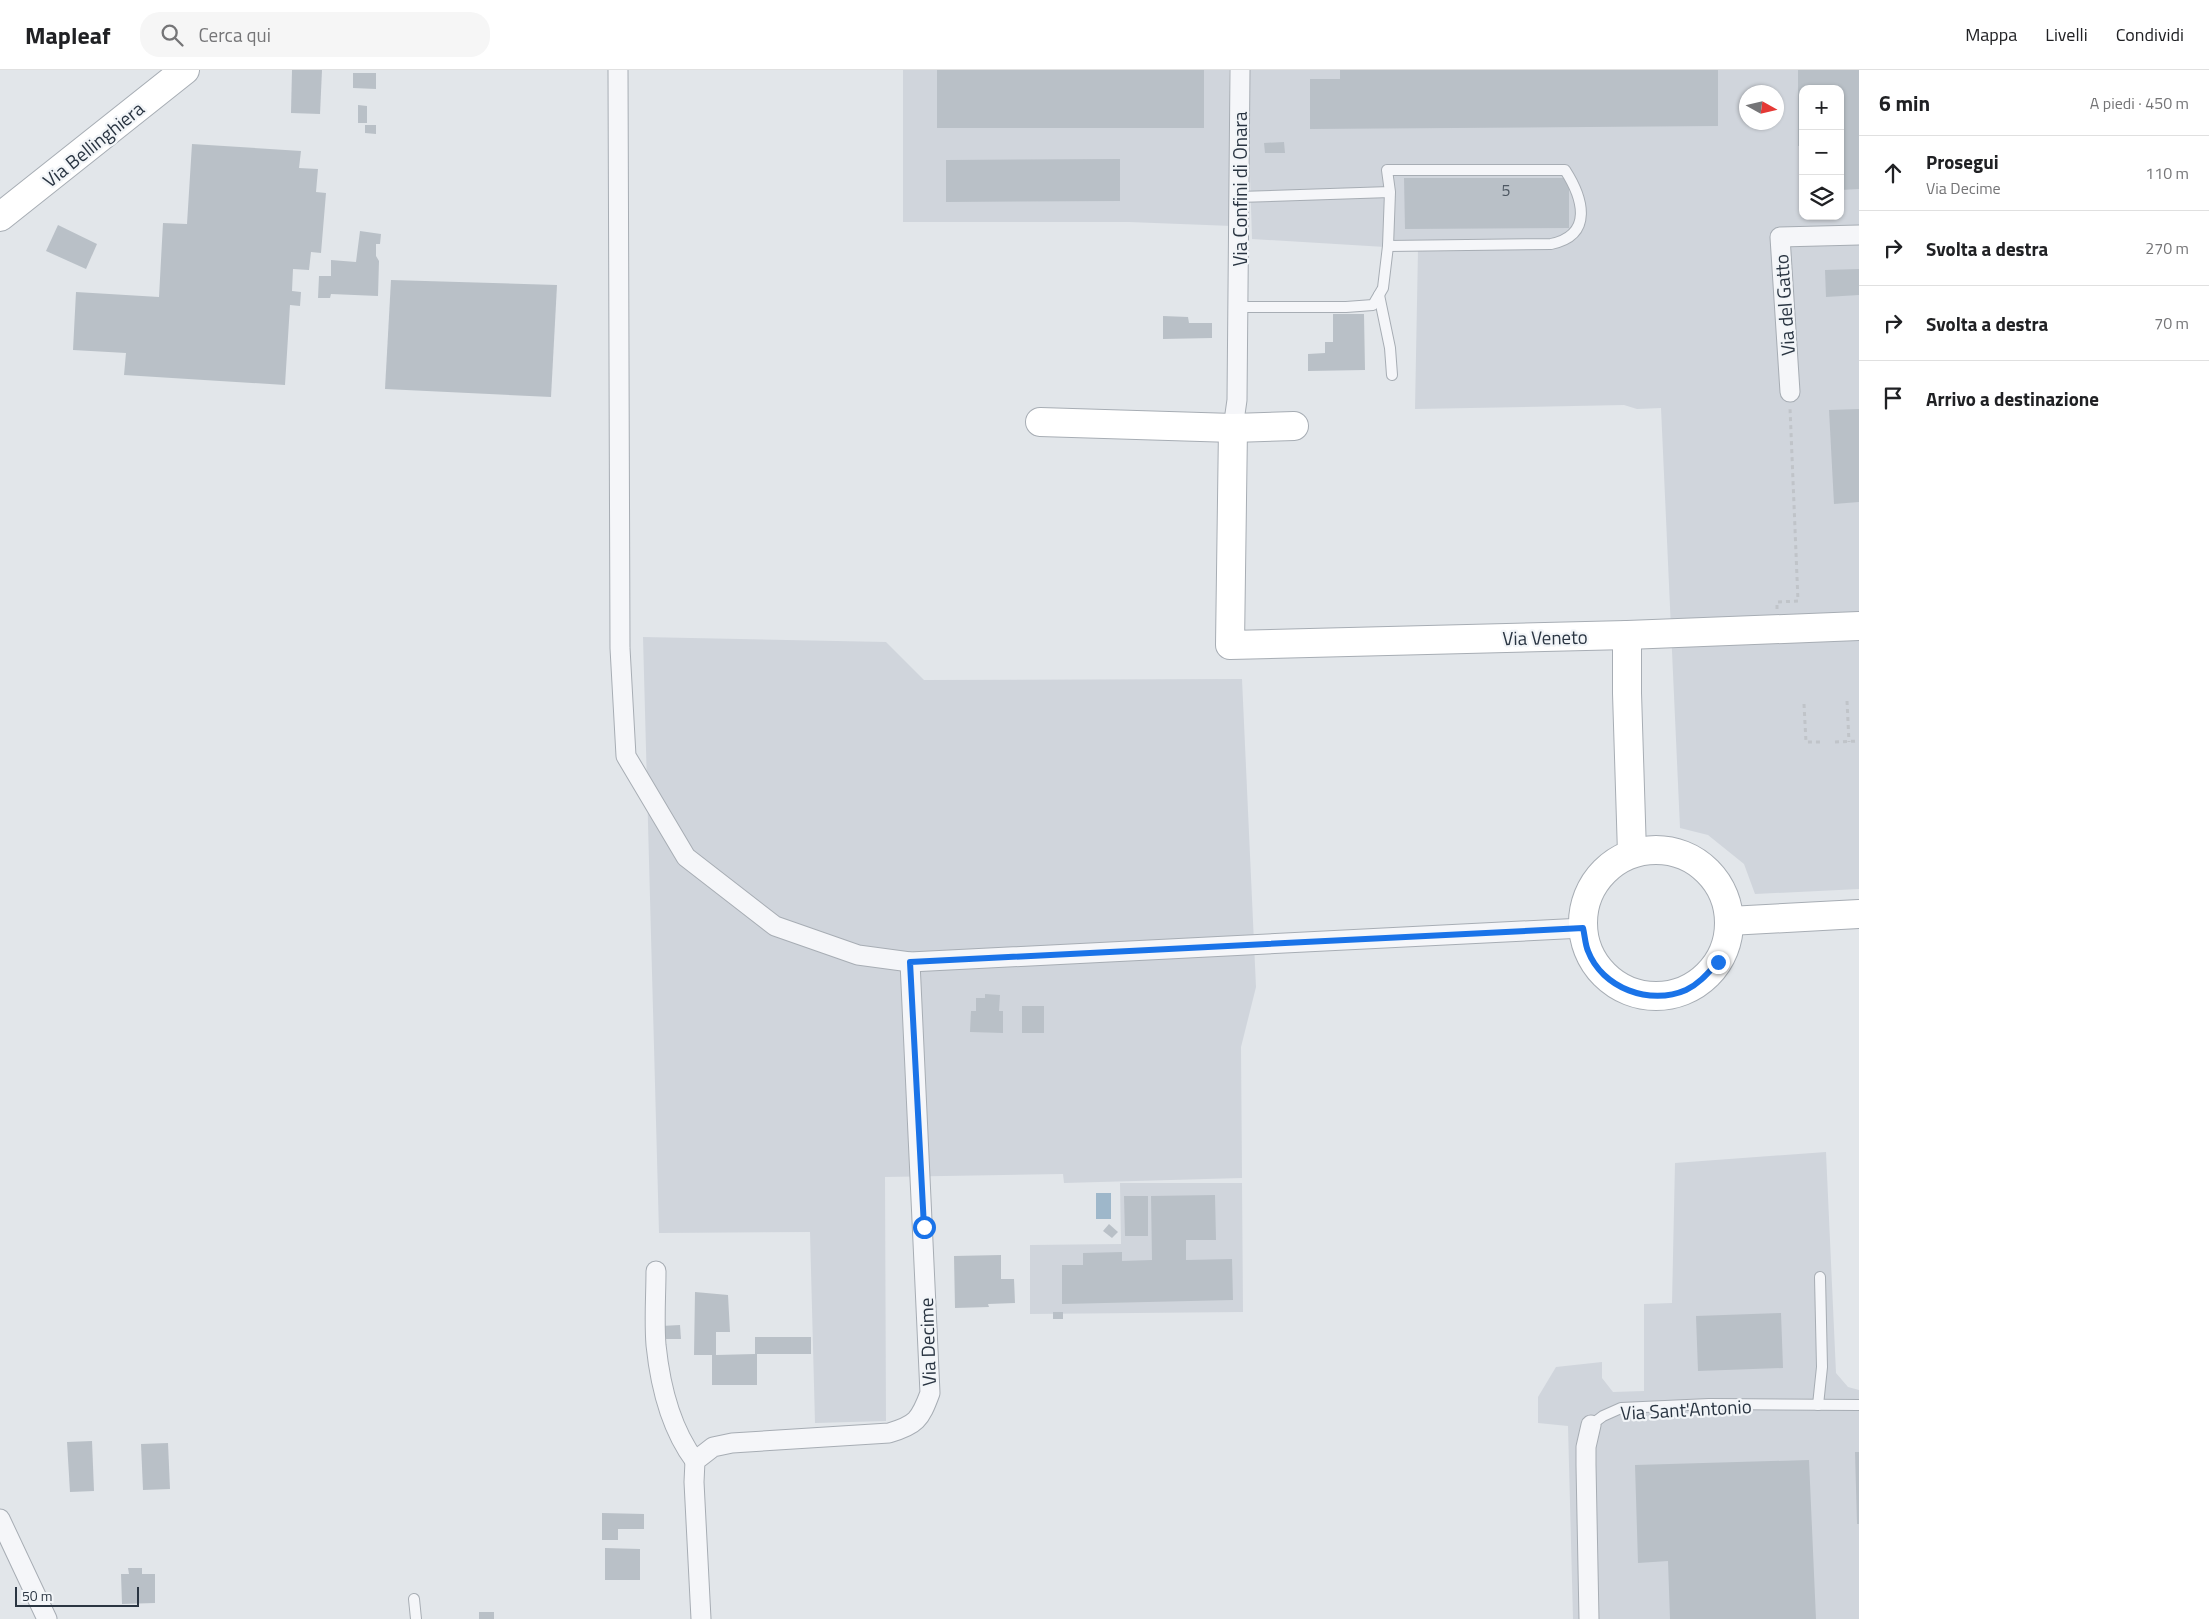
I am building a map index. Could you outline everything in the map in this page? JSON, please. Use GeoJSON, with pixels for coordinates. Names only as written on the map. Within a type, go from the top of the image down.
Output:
{"type":"FeatureCollection","features":[{"type":"Feature","properties":{"kind":"street","name":"Via Bellinghiera"},"geometry":{"type":"LineString","coordinates":[[0,218],[185,70]]}},
{"type":"Feature","properties":{"kind":"street"},"geometry":{"type":"LineString","coordinates":[[618,70],[620,648],[626,756],[686,856],[775,926],[858,955],[910,962],[1583,928]]}},
{"type":"Feature","properties":{"kind":"street","name":"Via Confini di Onara"},"geometry":{"type":"LineString","coordinates":[[1233,428],[1237,400],[1239,307],[1240,70]]}},
{"type":"Feature","properties":{"kind":"street","name":"Via del Gatto"},"geometry":{"type":"LineString","coordinates":[[1790,392],[1780,237],[1859,234]]}},
{"type":"Feature","properties":{"kind":"street"},"geometry":{"type":"LineString","coordinates":[[1040,422],[1233,428],[1294,426]]}},
{"type":"Feature","properties":{"kind":"street","name":"Via Veneto"},"geometry":{"type":"LineString","coordinates":[[1233,428],[1230,645],[1627,635],[1859,626]]}},
{"type":"Feature","properties":{"kind":"street"},"geometry":{"type":"LineString","coordinates":[[1627,635],[1632,853]]}},
{"type":"Feature","properties":{"kind":"street"},"geometry":{"type":"LineString","coordinates":[[1655,849],[1677,852],[1698,862],[1714,878],[1725,898],[1729,921],[1726,942],[1718,962],[1704,979],[1686,990],[1664,996],[1643,995],[1620,987],[1601,972],[1588,952],[1583,928],[1585,904],[1595,882],[1611,864],[1632,853],[1655,849]]}},
{"type":"Feature","properties":{"kind":"street"},"geometry":{"type":"LineString","coordinates":[[1729,921],[1859,914]]}},
{"type":"Feature","properties":{"kind":"street","name":"Via Decime"},"geometry":{"type":"LineString","coordinates":[[695,1461],[713,1447],[732,1443],[889,1433],[910,1426],[922,1414],[930,1393],[910,962]]}},
{"type":"Feature","properties":{"kind":"street"},"geometry":{"type":"LineString","coordinates":[[656,1271],[656,1344],[664,1391],[683,1444],[695,1461],[694,1482],[701,1619]]}},
{"type":"Feature","properties":{"kind":"street","name":"Via Sant'Antonio"},"geometry":{"type":"LineString","coordinates":[[1589,1619],[1586,1447],[1591,1425]]}},
{"type":"Feature","properties":{"kind":"street"},"geometry":{"type":"LineString","coordinates":[[0,1519],[47,1619]]}},
{"type":"Feature","properties":{"kind":"lane"},"geometry":{"type":"LineString","coordinates":[[1239,307],[1346,307],[1373,305],[1383,288],[1388,246],[1390,192],[1387,170],[1565,170],[1576,188],[1582,210],[1577,228],[1566,241],[1552,244],[1388,246]]}},
{"type":"Feature","properties":{"kind":"lane"},"geometry":{"type":"LineString","coordinates":[[1238,196],[1390,192]]}},
{"type":"Feature","properties":{"kind":"lane"},"geometry":{"type":"LineString","coordinates":[[1379,295],[1390,348],[1392,375]]}},
{"type":"Feature","properties":{"kind":"lane"},"geometry":{"type":"LineString","coordinates":[[1818,1405],[1822,1367],[1820,1277]]}},
{"type":"Feature","properties":{"kind":"lane","name":"Via Sant'Antonio"},"geometry":{"type":"LineString","coordinates":[[1591,1425],[1603,1416],[1622,1408],[1709,1404],[1859,1405]]}},
{"type":"Feature","properties":{"kind":"lane"},"geometry":{"type":"LineString","coordinates":[[414,1599],[416,1619]]}},
{"type":"Feature","properties":{"kind":"path"},"geometry":{"type":"LineString","coordinates":[[1778,630],[1777,602],[1798,601],[1790,392]]}},
{"type":"Feature","properties":{"kind":"path"},"geometry":{"type":"LineString","coordinates":[[1847,701],[1849,742]]}},
{"type":"Feature","properties":{"kind":"path"},"geometry":{"type":"LineString","coordinates":[[1804,704],[1806,742],[1820,742]]}},
{"type":"Feature","properties":{"kind":"path"},"geometry":{"type":"LineString","coordinates":[[1835,742],[1859,742]]}},
{"type":"Feature","properties":{"kind":"shaded area"},"geometry":{"type":"Polygon","coordinates":[[[903,70],[1229,70],[1232,226],[1129,222],[903,222],[903,70]]]}},
{"type":"Feature","properties":{"kind":"shaded area"},"geometry":{"type":"Polygon","coordinates":[[[1249,70],[1859,70],[1859,889],[1755,894],[1744,864],[1708,835],[1680,828],[1661,408],[1637,409],[1624,405],[1415,409],[1418,249],[1252,239],[1248,111],[1249,70]]]}},
{"type":"Feature","properties":{"kind":"shaded area"},"geometry":{"type":"Polygon","coordinates":[[[643,637],[886,642],[924,680],[1242,679],[1256,987],[1241,1047],[1242,1178],[1064,1183],[1063,1174],[885,1177],[886,1421],[815,1423],[810,1232],[659,1233],[643,637]]]}},
{"type":"Feature","properties":{"kind":"shaded area"},"geometry":{"type":"Polygon","coordinates":[[[1826,1152],[1836,1373],[1848,1387],[1859,1390],[1859,1619],[1573,1619],[1568,1426],[1538,1423],[1538,1397],[1556,1367],[1602,1362],[1602,1378],[1613,1392],[1644,1391],[1644,1304],[1672,1303],[1675,1163],[1826,1152]]]}},
{"type":"Feature","properties":{"kind":"shaded area"},"geometry":{"type":"Polygon","coordinates":[[[1120,1183],[1242,1183],[1243,1312],[1030,1314],[1030,1245],[1121,1244],[1120,1183]]]}},
{"type":"Feature","properties":{"kind":"water"},"geometry":{"type":"Polygon","coordinates":[[[1096,1193],[1111,1193],[1111,1219],[1096,1219],[1096,1193]]]}},
{"type":"Feature","properties":{"kind":"building"},"geometry":{"type":"Polygon","coordinates":[[[292,70],[322,70],[320,114],[291,113],[292,70]]]}},
{"type":"Feature","properties":{"kind":"building"},"geometry":{"type":"Polygon","coordinates":[[[937,70],[1204,70],[1204,128],[937,128],[937,70]]]}},
{"type":"Feature","properties":{"kind":"building"},"geometry":{"type":"Polygon","coordinates":[[[1340,70],[1718,70],[1718,126],[1310,129],[1310,79],[1340,79],[1340,70]]]}},
{"type":"Feature","properties":{"kind":"building"},"geometry":{"type":"Polygon","coordinates":[[[1798,70],[1859,70],[1859,189],[1844,190],[1844,85],[1799,85],[1798,146],[1798,70]]]}},
{"type":"Feature","properties":{"kind":"building"},"geometry":{"type":"Polygon","coordinates":[[[353,73],[376,73],[376,89],[353,88],[353,73]]]}},
{"type":"Feature","properties":{"kind":"building"},"geometry":{"type":"Polygon","coordinates":[[[358,105],[367,106],[367,123],[358,123],[358,105]]]}},
{"type":"Feature","properties":{"kind":"building"},"geometry":{"type":"Polygon","coordinates":[[[365,125],[376,125],[376,134],[365,133],[365,125]]]}},
{"type":"Feature","properties":{"kind":"building"},"geometry":{"type":"Polygon","coordinates":[[[1284,142],[1285,153],[1265,153],[1264,143],[1284,142]]]}},
{"type":"Feature","properties":{"kind":"building"},"geometry":{"type":"Polygon","coordinates":[[[192,144],[301,151],[299,168],[318,169],[316,192],[326,193],[321,253],[311,252],[309,270],[293,269],[292,291],[301,292],[300,306],[290,305],[285,385],[124,375],[126,353],[73,350],[76,292],[159,297],[163,223],[187,224],[192,144]]]}},
{"type":"Feature","properties":{"kind":"building"},"geometry":{"type":"Polygon","coordinates":[[[1120,159],[1120,201],[946,202],[946,160],[1120,159]]]}},
{"type":"Feature","properties":{"kind":"building"},"geometry":{"type":"Polygon","coordinates":[[[1404,178],[1569,178],[1569,228],[1405,229],[1404,178]]]}},
{"type":"Feature","properties":{"kind":"building"},"geometry":{"type":"Polygon","coordinates":[[[58,225],[97,244],[86,269],[46,251],[58,225]]]}},
{"type":"Feature","properties":{"kind":"building"},"geometry":{"type":"Polygon","coordinates":[[[360,231],[381,234],[380,244],[376,244],[376,256],[379,261],[378,296],[331,294],[330,298],[318,298],[319,276],[331,276],[331,260],[356,262],[360,231]]]}},
{"type":"Feature","properties":{"kind":"building"},"geometry":{"type":"Polygon","coordinates":[[[1859,269],[1859,295],[1826,297],[1825,270],[1859,269]]]}},
{"type":"Feature","properties":{"kind":"building"},"geometry":{"type":"Polygon","coordinates":[[[391,280],[557,285],[551,397],[385,389],[391,280]]]}},
{"type":"Feature","properties":{"kind":"building"},"geometry":{"type":"Polygon","coordinates":[[[1333,314],[1364,314],[1365,370],[1308,371],[1308,354],[1325,353],[1325,342],[1333,342],[1333,314]]]}},
{"type":"Feature","properties":{"kind":"building"},"geometry":{"type":"Polygon","coordinates":[[[1163,316],[1188,317],[1189,323],[1212,323],[1212,338],[1163,339],[1163,316]]]}},
{"type":"Feature","properties":{"kind":"building"},"geometry":{"type":"Polygon","coordinates":[[[1859,409],[1859,502],[1834,504],[1829,410],[1859,409]]]}},
{"type":"Feature","properties":{"kind":"building"},"geometry":{"type":"Polygon","coordinates":[[[985,994],[1000,995],[999,1011],[1003,1011],[1003,1033],[970,1032],[971,1011],[976,1011],[976,998],[985,998],[985,994]]]}},
{"type":"Feature","properties":{"kind":"building"},"geometry":{"type":"Polygon","coordinates":[[[1022,1006],[1044,1006],[1044,1033],[1022,1033],[1022,1006]]]}},
{"type":"Feature","properties":{"kind":"building"},"geometry":{"type":"Polygon","coordinates":[[[1215,1195],[1216,1240],[1186,1240],[1186,1260],[1232,1259],[1233,1300],[1062,1304],[1062,1265],[1083,1265],[1083,1253],[1122,1252],[1122,1261],[1152,1260],[1151,1196],[1215,1195]]]}},
{"type":"Feature","properties":{"kind":"building"},"geometry":{"type":"Polygon","coordinates":[[[1124,1196],[1148,1196],[1148,1236],[1125,1236],[1124,1196]]]}},
{"type":"Feature","properties":{"kind":"building"},"geometry":{"type":"Polygon","coordinates":[[[1109,1224],[1118,1232],[1112,1238],[1103,1231],[1109,1224]]]}},
{"type":"Feature","properties":{"kind":"building"},"geometry":{"type":"Polygon","coordinates":[[[1001,1255],[1001,1279],[1014,1279],[1015,1303],[988,1304],[989,1307],[955,1308],[954,1256],[1001,1255]]]}},
{"type":"Feature","properties":{"kind":"building"},"geometry":{"type":"Polygon","coordinates":[[[695,1292],[728,1295],[730,1332],[716,1332],[716,1355],[755,1354],[755,1337],[811,1337],[811,1354],[757,1354],[757,1385],[712,1385],[712,1355],[694,1355],[695,1292]]]}},
{"type":"Feature","properties":{"kind":"building"},"geometry":{"type":"Polygon","coordinates":[[[1053,1312],[1063,1312],[1063,1319],[1053,1319],[1053,1312]]]}},
{"type":"Feature","properties":{"kind":"building"},"geometry":{"type":"Polygon","coordinates":[[[1781,1313],[1783,1368],[1698,1371],[1696,1316],[1781,1313]]]}},
{"type":"Feature","properties":{"kind":"building"},"geometry":{"type":"Polygon","coordinates":[[[680,1325],[681,1339],[662,1339],[661,1326],[680,1325]]]}},
{"type":"Feature","properties":{"kind":"building"},"geometry":{"type":"Polygon","coordinates":[[[92,1441],[94,1491],[70,1492],[67,1442],[92,1441]]]}},
{"type":"Feature","properties":{"kind":"building"},"geometry":{"type":"Polygon","coordinates":[[[168,1443],[170,1489],[143,1490],[141,1444],[168,1443]]]}},
{"type":"Feature","properties":{"kind":"building"},"geometry":{"type":"Polygon","coordinates":[[[1855,1452],[1859,1452],[1859,1524],[1857,1524],[1855,1452]]]}},
{"type":"Feature","properties":{"kind":"building"},"geometry":{"type":"Polygon","coordinates":[[[1809,1460],[1816,1619],[1670,1619],[1668,1561],[1638,1563],[1635,1465],[1809,1460]]]}},
{"type":"Feature","properties":{"kind":"building"},"geometry":{"type":"Polygon","coordinates":[[[602,1513],[644,1514],[644,1529],[618,1529],[618,1540],[602,1540],[602,1513]]]}},
{"type":"Feature","properties":{"kind":"building"},"geometry":{"type":"Polygon","coordinates":[[[605,1548],[640,1549],[640,1580],[605,1580],[605,1548]]]}},
{"type":"Feature","properties":{"kind":"building"},"geometry":{"type":"Polygon","coordinates":[[[128,1568],[142,1568],[142,1574],[155,1574],[155,1603],[122,1604],[121,1574],[129,1574],[128,1568]]]}},
{"type":"Feature","properties":{"kind":"building"},"geometry":{"type":"Polygon","coordinates":[[[479,1612],[494,1612],[494,1619],[479,1619],[479,1612]]]}},
{"type":"Feature","properties":{"kind":"route"},"geometry":{"type":"LineString","coordinates":[[924,1227],[910,962],[1583,928],[1588,952],[1601,972],[1620,987],[1643,995],[1664,996],[1686,990],[1704,979],[1718,962]]}}]}
